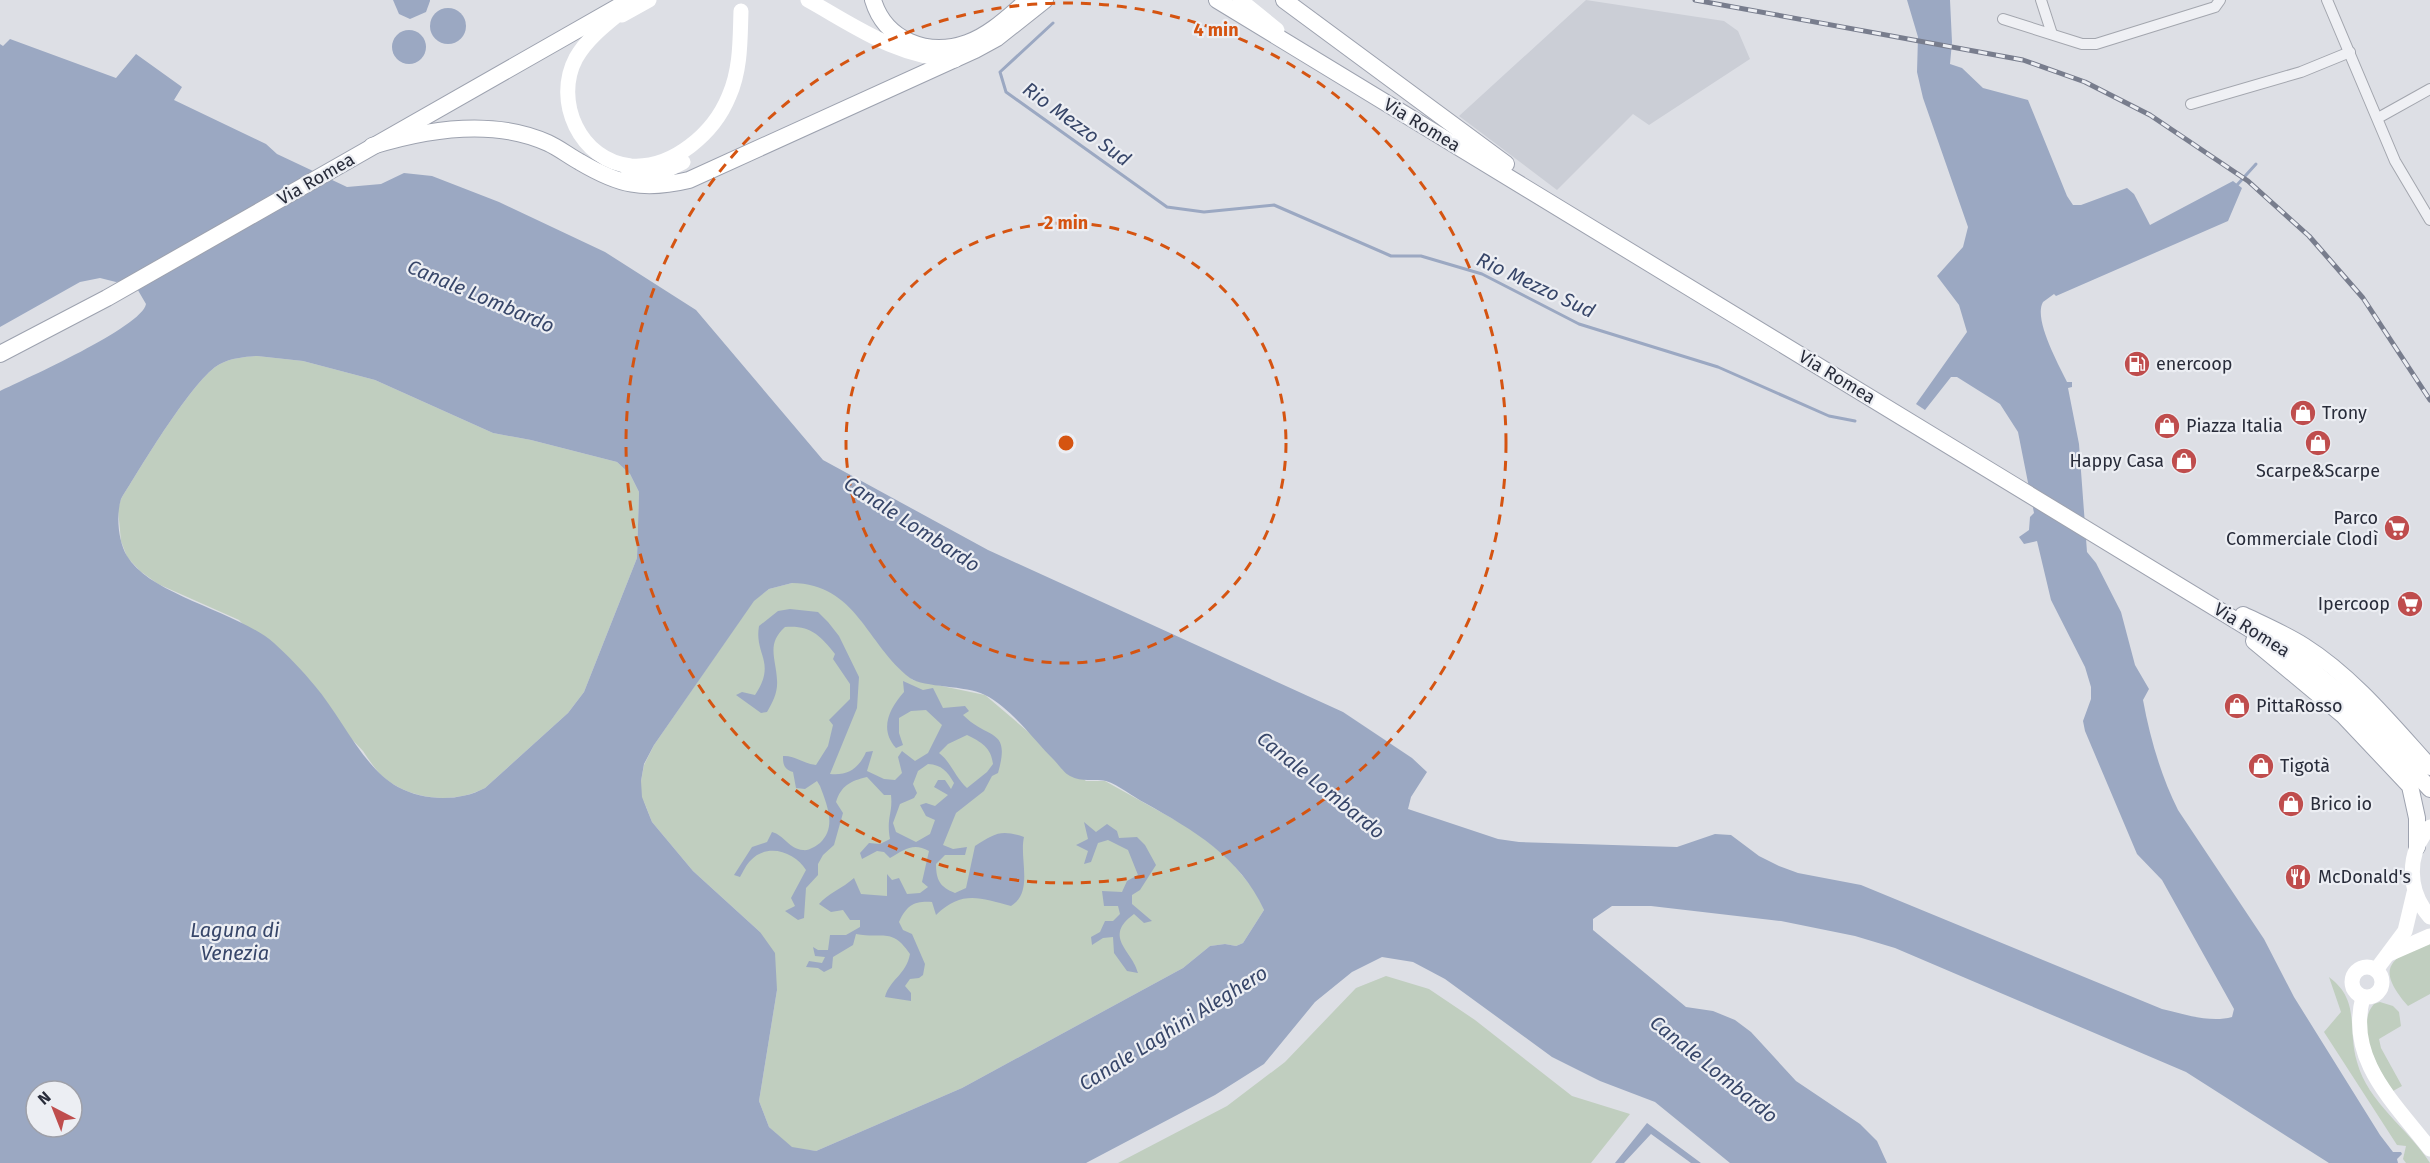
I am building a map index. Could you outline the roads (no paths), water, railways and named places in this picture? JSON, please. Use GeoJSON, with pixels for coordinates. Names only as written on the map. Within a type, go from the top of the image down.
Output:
{"type":"FeatureCollection","features":[{"type":"Feature","properties":{"kind":"main road"},"geometry":{"type":"LineString","coordinates":[[576,31],[612,0]]}},
{"type":"Feature","properties":{"kind":"main road","name":"Via Romea"},"geometry":{"type":"LineString","coordinates":[[0,354],[107,298],[630,0]]}},
{"type":"Feature","properties":{"kind":"main road"},"geometry":{"type":"LineString","coordinates":[[637,0],[611,21],[577,57],[568,84],[568,102],[572,120],[581,137],[598,153],[630,166],[657,163],[681,153],[702,136],[718,115],[729,97],[736,74],[740,5]]}},
{"type":"Feature","properties":{"kind":"main road"},"geometry":{"type":"LineString","coordinates":[[611,21],[649,0]]}},
{"type":"Feature","properties":{"kind":"main road"},"geometry":{"type":"LineString","coordinates":[[808,0],[885,43],[914,55],[955,60]]}},
{"type":"Feature","properties":{"kind":"main road"},"geometry":{"type":"LineString","coordinates":[[873,0],[878,16],[895,36],[920,46],[943,48],[966,43],[986,33],[1028,0]]}},
{"type":"Feature","properties":{"kind":"main road"},"geometry":{"type":"LineString","coordinates":[[372,146],[425,132],[457,129],[498,130],[548,143],[600,174],[619,182],[644,187],[689,180],[997,39],[1045,0]]}},
{"type":"Feature","properties":{"kind":"main road","name":"Via Romea"},"geometry":{"type":"LineString","coordinates":[[1216,0],[2296,657],[2352,703],[2430,789]]}},
{"type":"Feature","properties":{"kind":"main road"},"geometry":{"type":"LineString","coordinates":[[1240,0],[1317,62]]}},
{"type":"Feature","properties":{"kind":"main road"},"geometry":{"type":"LineString","coordinates":[[1284,0],[1568,213]]}},
{"type":"Feature","properties":{"kind":"main road"},"geometry":{"type":"LineString","coordinates":[[600,174],[633,178],[655,176],[691,157],[722,126],[738,100],[746,79],[749,50],[740,5]]}},
{"type":"Feature","properties":{"kind":"main road"},"geometry":{"type":"LineString","coordinates":[[2180,585],[2281,632],[2307,648],[2365,698],[2430,767]]}},
{"type":"Feature","properties":{"kind":"main road"},"geometry":{"type":"LineString","coordinates":[[2180,585],[2203,608],[2248,636],[2319,693],[2371,742],[2410,786],[2416,818],[2417,847]]}},
{"type":"Feature","properties":{"kind":"main road"},"geometry":{"type":"LineString","coordinates":[[2376,970],[2391,953],[2405,931],[2414,893],[2412,864],[2417,847],[2430,827]]}},
{"type":"Feature","properties":{"kind":"main road"},"geometry":{"type":"LineString","coordinates":[[2414,893],[2430,917]]}},
{"type":"Feature","properties":{"kind":"main road"},"geometry":{"type":"LineString","coordinates":[[2391,953],[2430,936]]}},
{"type":"Feature","properties":{"kind":"main road"},"geometry":{"type":"LineString","coordinates":[[2369,967],[2376,970],[2381,977],[2380,989],[2371,997],[2363,997],[2353,989],[2352,977],[2361,968],[2369,967]]}},
{"type":"Feature","properties":{"kind":"main road"},"geometry":{"type":"LineString","coordinates":[[2363,997],[2358,1024],[2368,1063],[2383,1090],[2428,1146]]}},
{"type":"Feature","properties":{"kind":"street"},"geometry":{"type":"LineString","coordinates":[[2041,0],[2052,34]]}},
{"type":"Feature","properties":{"kind":"street"},"geometry":{"type":"LineString","coordinates":[[2003,19],[2082,44],[2096,44],[2215,7],[2220,0]]}},
{"type":"Feature","properties":{"kind":"street"},"geometry":{"type":"LineString","coordinates":[[2327,0],[2395,161],[2430,220]]}},
{"type":"Feature","properties":{"kind":"street"},"geometry":{"type":"LineString","coordinates":[[2191,104],[2301,72],[2350,52]]}},
{"type":"Feature","properties":{"kind":"street"},"geometry":{"type":"LineString","coordinates":[[2378,118],[2430,89]]}},
{"type":"Feature","properties":{"kind":"water"},"geometry":{"type":"Polygon","coordinates":[[[393,0],[430,1],[426,12],[410,19],[399,14],[393,0]]]}},
{"type":"Feature","properties":{"kind":"water","name":"Laguna di Venezia"},"geometry":{"type":"Polygon","coordinates":[[[1907,0],[1950,0],[1952,42],[1950,64],[1962,68],[1983,88],[2028,100],[2067,196],[2073,205],[2081,205],[2127,188],[2134,194],[2150,225],[2233,181],[2242,188],[2228,221],[2056,296],[2054,294],[2043,302],[2041,319],[2058,365],[2067,382],[2072,382],[2072,387],[2068,388],[2079,444],[2087,552],[2096,563],[2121,612],[2135,665],[2149,689],[2143,700],[2166,784],[2178,810],[2264,939],[2294,997],[2380,1135],[2393,1152],[2401,1152],[2402,1154],[2397,1159],[2398,1163],[2329,1163],[2186,1072],[1895,948],[1855,936],[1781,921],[1651,906],[1612,906],[1593,919],[1593,930],[1686,1007],[1713,1011],[1735,1020],[1751,1032],[1796,1081],[1860,1124],[1877,1141],[1887,1163],[1730,1163],[1655,1102],[1600,1081],[1552,1057],[1445,979],[1413,962],[1382,957],[1352,972],[1315,1002],[1264,1064],[1215,1095],[1086,1163],[0,1163],[0,391],[105,338],[140,314],[146,304],[132,280],[116,282],[100,278],[80,282],[0,327],[0,44],[3,46],[10,39],[116,78],[136,54],[182,87],[174,100],[266,144],[277,154],[347,187],[381,184],[404,173],[432,176],[499,202],[605,252],[696,310],[823,460],[988,550],[1343,712],[1412,758],[1427,772],[1411,797],[1408,809],[1498,839],[1519,842],[1677,847],[1715,834],[1731,835],[1759,856],[1779,866],[1798,873],[1861,885],[2162,1009],[2206,1018],[2232,1017],[2234,1009],[2162,880],[2137,854],[2085,731],[2083,721],[2091,699],[2091,687],[2085,667],[2051,600],[2037,541],[2024,544],[2019,537],[2029,530],[2030,517],[2034,513],[2018,432],[2000,404],[1957,377],[1951,377],[1925,410],[1916,404],[1967,332],[1959,305],[1937,276],[1963,247],[1968,227],[1923,98],[1917,72],[1918,37],[1907,0]],[[257,356],[243,357],[229,360],[209,372],[182,405],[121,499],[119,528],[124,550],[138,570],[154,582],[239,621],[274,643],[325,698],[363,755],[385,778],[398,787],[419,795],[442,798],[475,793],[485,788],[568,713],[584,692],[637,558],[639,492],[630,474],[617,462],[531,440],[493,433],[375,380],[303,361],[257,356]],[[792,583],[769,589],[754,601],[654,745],[644,764],[641,781],[642,797],[652,822],[693,871],[760,932],[775,953],[777,990],[759,1101],[769,1127],[792,1147],[816,1151],[962,1088],[1183,968],[1210,946],[1225,944],[1236,946],[1243,943],[1264,910],[1242,875],[1214,847],[1116,785],[1102,780],[1079,779],[1068,775],[1013,716],[985,695],[910,678],[882,649],[859,618],[832,593],[814,586],[792,583]]]}},
{"type":"Feature","properties":{"kind":"water"},"geometry":{"type":"Polygon","coordinates":[[[448,8],[461,13],[466,26],[461,39],[448,44],[435,39],[430,26],[435,13],[448,8]]]}},
{"type":"Feature","properties":{"kind":"water"},"geometry":{"type":"Polygon","coordinates":[[[409,30],[421,35],[426,47],[421,59],[409,64],[397,59],[392,47],[397,35],[409,30]]]}},
{"type":"Feature","properties":{"kind":"water"},"geometry":{"type":"Polygon","coordinates":[[[790,609],[818,612],[839,636],[859,677],[857,708],[830,774],[842,774],[852,770],[866,752],[873,751],[867,771],[884,779],[895,780],[902,773],[898,757],[902,751],[915,761],[928,753],[942,725],[926,710],[911,711],[899,718],[899,733],[903,745],[896,748],[888,734],[888,719],[894,705],[904,692],[903,681],[923,690],[933,688],[943,708],[965,706],[969,711],[963,715],[995,737],[1002,748],[998,773],[992,776],[984,791],[956,813],[943,845],[953,849],[967,847],[965,855],[945,855],[936,864],[937,874],[942,885],[950,891],[955,893],[966,888],[975,846],[998,834],[1009,833],[1024,837],[1022,892],[1011,906],[972,898],[954,902],[936,915],[932,902],[916,903],[908,908],[899,922],[903,930],[912,934],[925,964],[923,975],[910,979],[905,986],[911,993],[911,1001],[885,997],[890,986],[905,967],[910,954],[898,940],[892,937],[856,934],[853,945],[833,957],[832,968],[824,972],[818,968],[806,967],[809,961],[822,963],[825,957],[815,956],[813,947],[818,950],[828,950],[830,935],[846,935],[860,927],[860,920],[850,920],[843,910],[831,912],[819,904],[854,878],[861,894],[887,896],[887,874],[892,880],[899,878],[907,894],[920,893],[928,887],[922,882],[929,851],[923,848],[909,848],[890,858],[884,852],[877,851],[862,859],[860,853],[869,843],[880,844],[890,839],[891,795],[884,795],[867,777],[847,785],[838,796],[836,802],[843,813],[834,845],[823,855],[818,864],[818,875],[806,888],[804,918],[798,920],[785,911],[795,906],[791,898],[806,870],[795,858],[780,852],[764,852],[750,861],[740,877],[734,875],[752,847],[767,842],[772,832],[794,847],[803,850],[814,847],[825,837],[829,816],[820,786],[817,781],[805,789],[796,788],[793,772],[785,766],[783,756],[816,765],[828,746],[833,725],[829,720],[850,699],[850,684],[833,659],[835,654],[814,633],[794,627],[785,627],[779,633],[774,645],[777,689],[767,712],[761,713],[736,695],[742,692],[755,695],[761,684],[765,666],[759,644],[759,626],[778,611],[790,609]],[[967,735],[948,744],[939,753],[967,788],[987,772],[993,764],[990,753],[984,746],[967,735]],[[928,764],[918,771],[913,784],[917,793],[914,798],[900,804],[893,823],[896,832],[916,842],[930,834],[935,820],[926,816],[920,805],[926,803],[935,806],[948,795],[934,787],[938,780],[945,780],[951,789],[954,783],[944,769],[928,764]]]}},
{"type":"Feature","properties":{"kind":"water"},"geometry":{"type":"Polygon","coordinates":[[[1084,822],[1096,832],[1107,824],[1117,831],[1119,838],[1137,837],[1145,845],[1156,865],[1140,890],[1132,895],[1132,904],[1152,921],[1144,923],[1134,914],[1120,930],[1122,944],[1138,973],[1127,971],[1114,953],[1113,937],[1103,938],[1092,945],[1091,937],[1100,932],[1105,921],[1113,921],[1120,914],[1118,906],[1104,906],[1102,891],[1122,892],[1127,881],[1138,875],[1128,850],[1108,840],[1098,843],[1091,862],[1084,864],[1088,851],[1076,845],[1088,839],[1084,822]]]}},
{"type":"Feature","properties":{"kind":"water"},"geometry":{"type":"Polygon","coordinates":[[[1647,1123],[1701,1163],[1691,1163],[1651,1134],[1624,1163],[1615,1163],[1647,1123]]]}},
{"type":"Feature","properties":{"kind":"waterway","name":"Rio Mezzo Sud"},"geometry":{"type":"LineString","coordinates":[[1053,23],[1000,72],[1006,92],[1167,207],[1204,212],[1274,205],[1391,256],[1421,256],[1482,274],[1579,324],[1718,367],[1829,416],[1855,421]]}},
{"type":"Feature","properties":{"kind":"waterway"},"geometry":{"type":"LineString","coordinates":[[2237,185],[2256,164]]}},
{"type":"Feature","properties":{"kind":"railway"},"geometry":{"type":"LineString","coordinates":[[1695,0],[2023,60],[2085,82],[2150,115],[2248,181],[2309,236],[2363,298],[2430,400]]}},
{"type":"Feature","properties":{"kind":"place","name":"enercoop"},"geometry":{"type":"Point","coordinates":[2137,364]}},
{"type":"Feature","properties":{"kind":"place","name":"Trony"},"geometry":{"type":"Point","coordinates":[2303,413]}},
{"type":"Feature","properties":{"kind":"place","name":"Piazza Italia"},"geometry":{"type":"Point","coordinates":[2167,426]}},
{"type":"Feature","properties":{"kind":"place","name":"Scarpe&Scarpe"},"geometry":{"type":"Point","coordinates":[2318,443]}},
{"type":"Feature","properties":{"kind":"place","name":"Happy Casa"},"geometry":{"type":"Point","coordinates":[2184,461]}},
{"type":"Feature","properties":{"kind":"place","name":"Parco Commerciale Clodì"},"geometry":{"type":"Point","coordinates":[2397,528]}},
{"type":"Feature","properties":{"kind":"place","name":"Ipercoop"},"geometry":{"type":"Point","coordinates":[2410,604]}},
{"type":"Feature","properties":{"kind":"place","name":"PittaRosso"},"geometry":{"type":"Point","coordinates":[2237,706]}},
{"type":"Feature","properties":{"kind":"place","name":"Tigotà"},"geometry":{"type":"Point","coordinates":[2261,766]}},
{"type":"Feature","properties":{"kind":"place","name":"Brico io"},"geometry":{"type":"Point","coordinates":[2291,804]}},
{"type":"Feature","properties":{"kind":"place","name":"McDonald's"},"geometry":{"type":"Point","coordinates":[2298,877]}},
{"type":"Feature","properties":{"kind":"water label","name":"Canale Lombardo"},"geometry":{"type":"Point","coordinates":[481,296]}},
{"type":"Feature","properties":{"kind":"water label","name":"Canale Lombardo"},"geometry":{"type":"Point","coordinates":[912,524]}},
{"type":"Feature","properties":{"kind":"water label","name":"Canale Lombardo"},"geometry":{"type":"Point","coordinates":[1321,785]}},
{"type":"Feature","properties":{"kind":"water label","name":"Canale Laghini Aleghero"},"geometry":{"type":"Point","coordinates":[1173,1028]}},
{"type":"Feature","properties":{"kind":"water label","name":"Canale Lombardo"},"geometry":{"type":"Point","coordinates":[1714,1069]}}]}
